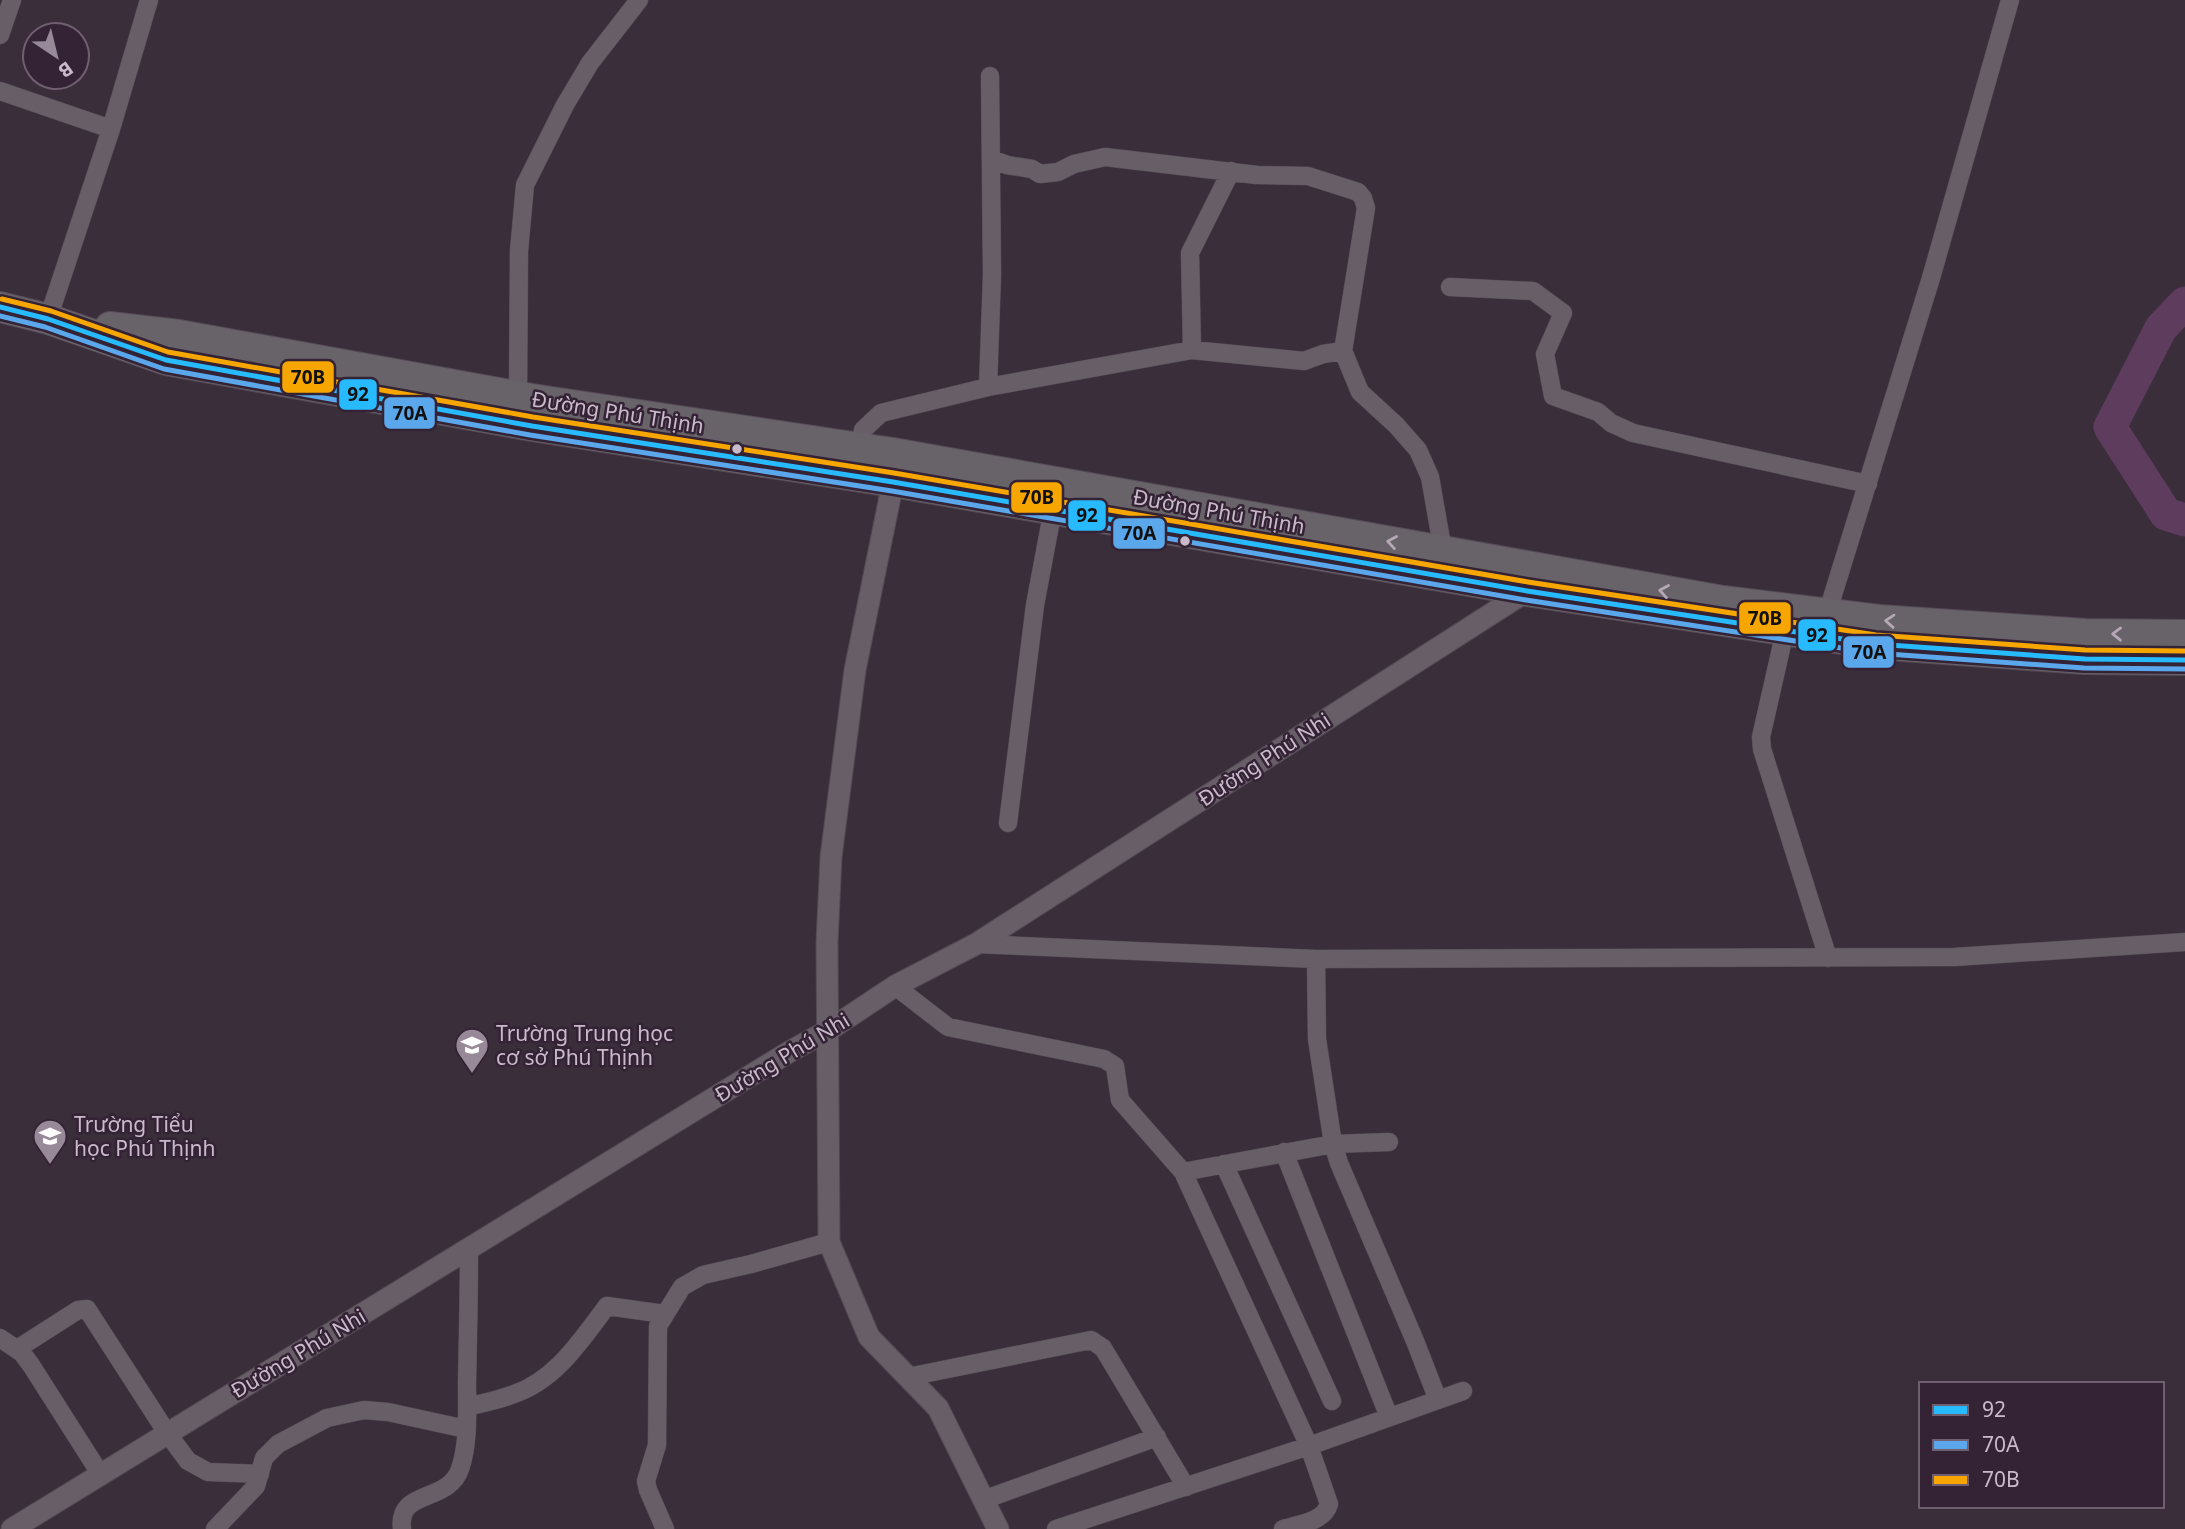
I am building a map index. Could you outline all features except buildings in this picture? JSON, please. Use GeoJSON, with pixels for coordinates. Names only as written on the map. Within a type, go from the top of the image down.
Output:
{"type":"FeatureCollection","features":[{"type":"Feature","properties":{"kind":"highway","name":"Đường Phú Thịnh"},"geometry":{"type":"LineString","coordinates":[[0,307],[48,319],[166,360],[532,426],[1053,509],[1529,579],[1879,620],[2085,634],[2185,635]]}},
{"type":"Feature","properties":{"kind":"highway","name":"Đường Phú Thịnh"},"geometry":{"type":"LineString","coordinates":[[48,319],[179,335],[518,397],[860,448],[1443,551],[1529,579],[1785,631],[1875,644],[2085,659],[2185,660]]}},
{"type":"Feature","properties":{"kind":"street"},"geometry":{"type":"LineString","coordinates":[[0,35],[12,0]]}},
{"type":"Feature","properties":{"kind":"street"},"geometry":{"type":"LineString","coordinates":[[48,319],[111,129],[149,0]]}},
{"type":"Feature","properties":{"kind":"street"},"geometry":{"type":"LineString","coordinates":[[518,397],[519,251],[525,185],[584,74],[639,0]]}},
{"type":"Feature","properties":{"kind":"street"},"geometry":{"type":"LineString","coordinates":[[1827,614],[1931,278],[2010,0]]}},
{"type":"Feature","properties":{"kind":"street"},"geometry":{"type":"LineString","coordinates":[[988,387],[992,275],[990,76]]}},
{"type":"Feature","properties":{"kind":"street"},"geometry":{"type":"LineString","coordinates":[[0,91],[111,129]]}},
{"type":"Feature","properties":{"kind":"street"},"geometry":{"type":"LineString","coordinates":[[991,159],[1032,169],[1040,174],[1058,172],[1074,164],[1105,156],[1257,175],[1308,176],[1361,194],[1366,208],[1343,351],[1360,391],[1418,450],[1430,477],[1443,551]]}},
{"type":"Feature","properties":{"kind":"street"},"geometry":{"type":"LineString","coordinates":[[1192,350],[1190,253],[1231,171]]}},
{"type":"Feature","properties":{"kind":"street"},"geometry":{"type":"LineString","coordinates":[[1450,287],[1533,291],[1563,313],[1545,354],[1553,396],[1598,412],[1611,423],[1633,433],[1868,484]]}},
{"type":"Feature","properties":{"kind":"street"},"geometry":{"type":"LineString","coordinates":[[860,448],[863,430],[881,413],[988,387],[1192,350],[1304,361],[1343,351]]}},
{"type":"Feature","properties":{"kind":"street"},"geometry":{"type":"LineString","coordinates":[[894,482],[855,670],[831,857],[827,942],[830,1030],[829,1242],[869,1338],[938,1408],[998,1529]]}},
{"type":"Feature","properties":{"kind":"street"},"geometry":{"type":"LineString","coordinates":[[1008,823],[1035,605],[1053,509]]}},
{"type":"Feature","properties":{"kind":"street","name":"Đường Phú Nhi"},"geometry":{"type":"LineString","coordinates":[[12,1529],[777,1059],[830,1030],[895,986],[976,944],[1529,579]]}},
{"type":"Feature","properties":{"kind":"street"},"geometry":{"type":"LineString","coordinates":[[1785,631],[1761,737],[1762,749],[1828,958]]}},
{"type":"Feature","properties":{"kind":"street"},"geometry":{"type":"LineString","coordinates":[[976,944],[1316,959],[1955,957],[2185,942]]}},
{"type":"Feature","properties":{"kind":"street"},"geometry":{"type":"LineString","coordinates":[[1316,959],[1317,1040],[1339,1163],[1438,1400]]}},
{"type":"Feature","properties":{"kind":"street"},"geometry":{"type":"LineString","coordinates":[[895,986],[948,1027],[1104,1059],[1115,1066],[1120,1100],[1183,1172],[1309,1446],[1329,1504],[1328,1509],[1320,1517],[1283,1529]]}},
{"type":"Feature","properties":{"kind":"street"},"geometry":{"type":"LineString","coordinates":[[1183,1172],[1334,1144],[1389,1142]]}},
{"type":"Feature","properties":{"kind":"street"},"geometry":{"type":"LineString","coordinates":[[1284,1152],[1389,1418]]}},
{"type":"Feature","properties":{"kind":"street"},"geometry":{"type":"LineString","coordinates":[[1224,1164],[1332,1401]]}},
{"type":"Feature","properties":{"kind":"street"},"geometry":{"type":"LineString","coordinates":[[666,1529],[646,1481],[657,1444],[658,1326],[664,1314],[682,1287],[704,1275],[829,1242]]}},
{"type":"Feature","properties":{"kind":"street"},"geometry":{"type":"LineString","coordinates":[[402,1529],[405,1510],[413,1501],[447,1489],[454,1482],[463,1460],[467,1407],[469,1248]]}},
{"type":"Feature","properties":{"kind":"street"},"geometry":{"type":"LineString","coordinates":[[467,1407],[517,1394],[548,1376],[570,1355],[607,1306],[664,1314]]}},
{"type":"Feature","properties":{"kind":"street"},"geometry":{"type":"LineString","coordinates":[[17,1349],[78,1310],[89,1310],[167,1433],[188,1461],[208,1472],[260,1474]]}},
{"type":"Feature","properties":{"kind":"street"},"geometry":{"type":"LineString","coordinates":[[0,1338],[17,1349],[32,1365],[101,1475]]}},
{"type":"Feature","properties":{"kind":"street"},"geometry":{"type":"LineString","coordinates":[[908,1377],[1091,1340],[1103,1348],[1186,1487]]}},
{"type":"Feature","properties":{"kind":"street"},"geometry":{"type":"LineString","coordinates":[[1056,1529],[1309,1446],[1463,1391]]}},
{"type":"Feature","properties":{"kind":"street"},"geometry":{"type":"LineString","coordinates":[[215,1529],[248,1498],[256,1486],[264,1458],[278,1444],[327,1418],[364,1410],[388,1412],[466,1429]]}},
{"type":"Feature","properties":{"kind":"street"},"geometry":{"type":"LineString","coordinates":[[983,1500],[1157,1437]]}},
{"type":"Feature","properties":{"kind":"waterway"},"geometry":{"type":"LineString","coordinates":[[2185,303],[2161,328],[2110,427],[2166,514],[2185,520]]}},
{"type":"Feature","properties":{"kind":"transit line","name":"70B"},"geometry":{"type":"LineString","coordinates":[[2,299],[51,311],[168,352],[533,417],[894,473],[1528,582],[1876,635],[2085,650],[2185,651]]}},
{"type":"Feature","properties":{"kind":"transit line","name":"92"},"geometry":{"type":"LineString","coordinates":[[0,307],[48,319],[166,360],[532,426],[893,482],[1527,591],[1875,644],[2085,659],[2185,660]]}},
{"type":"Feature","properties":{"kind":"transit line","name":"70A"},"geometry":{"type":"LineString","coordinates":[[0,316],[45,327],[164,369],[530,435],[892,491],[1526,600],[1874,653],[2084,668],[2185,669]]}},
{"type":"Feature","properties":{"kind":"place","name":"Trường Trung học cơ sở Phú Thịnh"},"geometry":{"type":"Point","coordinates":[472,1075]}},
{"type":"Feature","properties":{"kind":"place","name":"Trường Tiểu học Phú Thịnh"},"geometry":{"type":"Point","coordinates":[50,1166]}}]}
